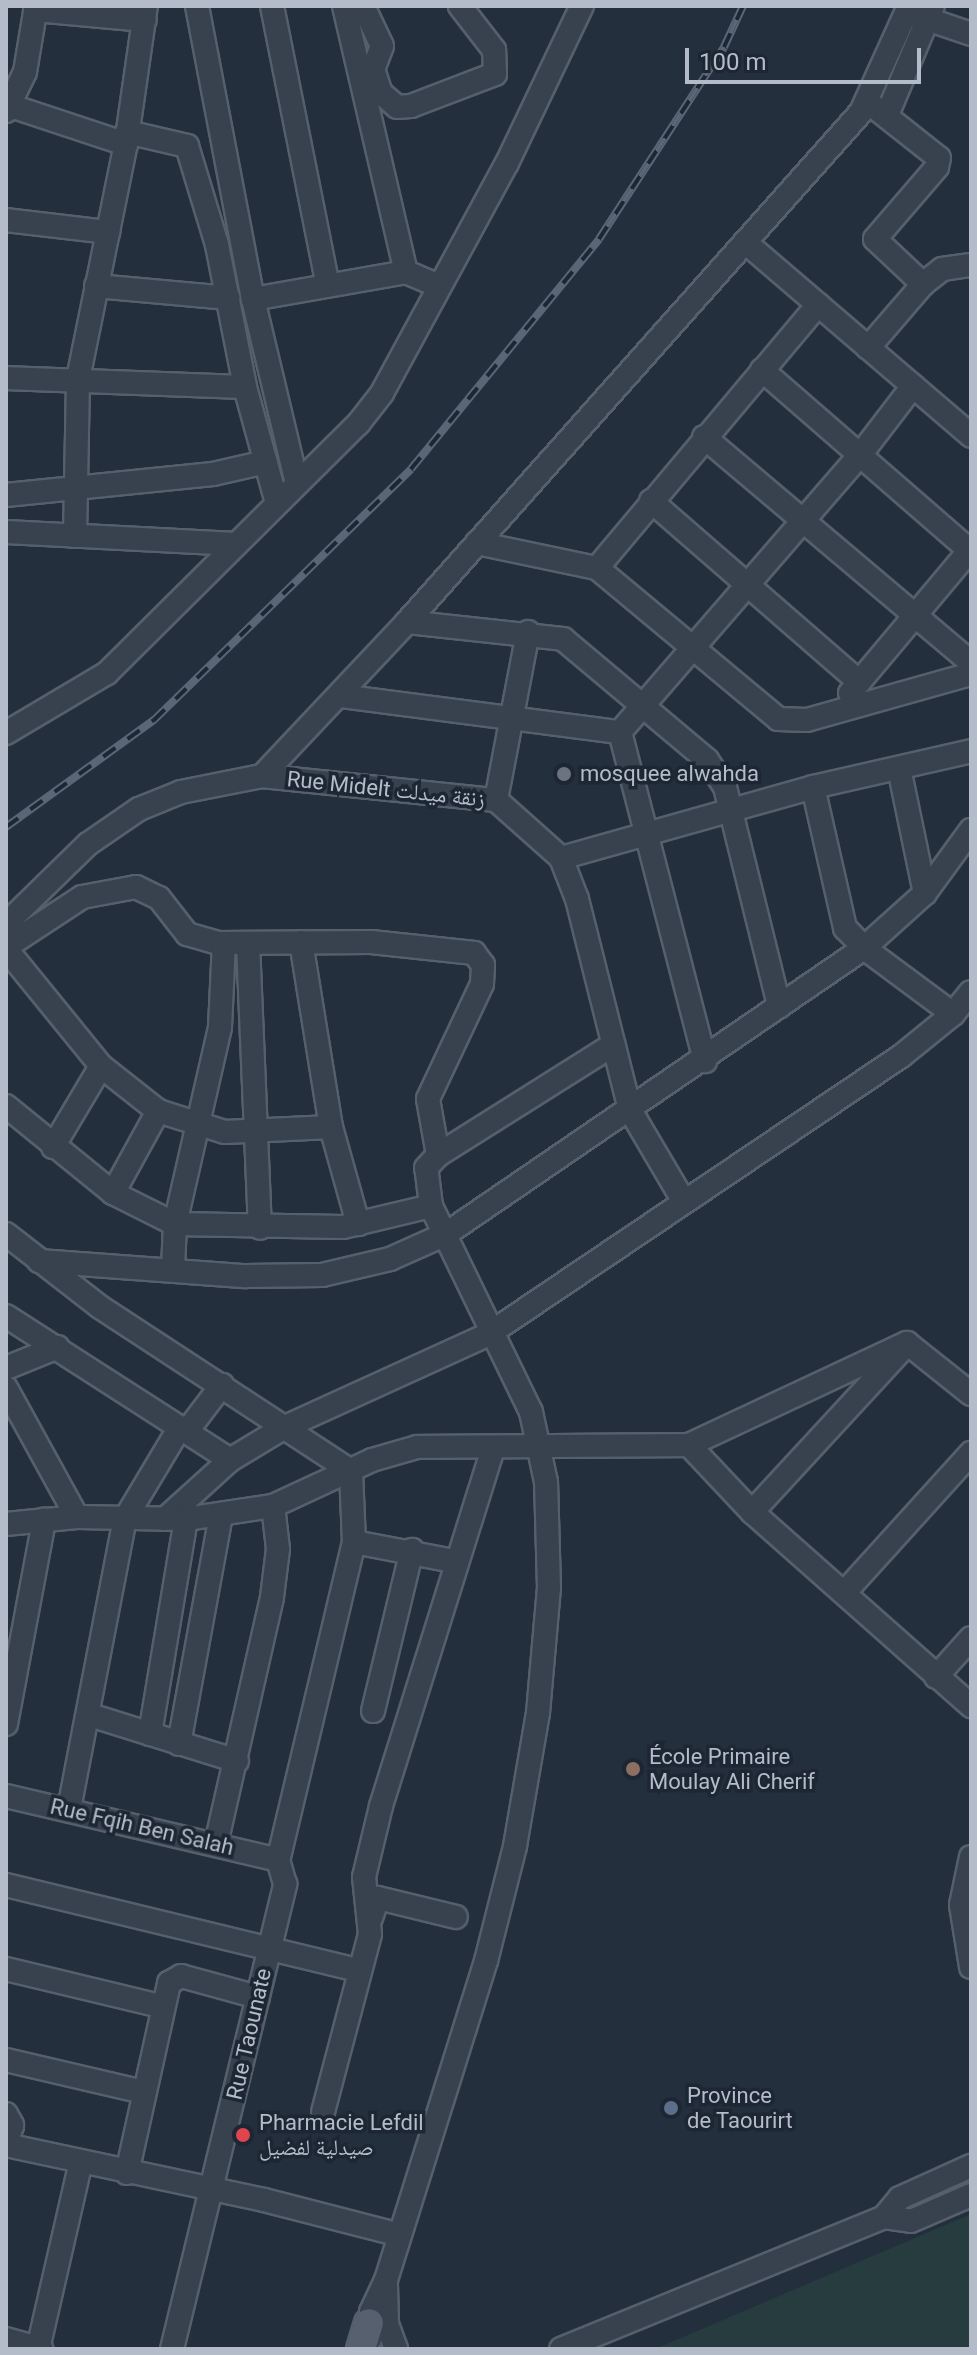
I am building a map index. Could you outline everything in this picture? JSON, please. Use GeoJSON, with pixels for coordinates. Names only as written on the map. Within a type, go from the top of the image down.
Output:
{"type":"FeatureCollection","features":[{"type":"Feature","properties":{"kind":"street"},"geometry":{"type":"LineString","coordinates":[[197,6],[253,299],[297,483]]}},
{"type":"Feature","properties":{"kind":"street"},"geometry":{"type":"LineString","coordinates":[[272,6],[328,285]]}},
{"type":"Feature","properties":{"kind":"street"},"geometry":{"type":"LineString","coordinates":[[344,6],[406,272]]}},
{"type":"Feature","properties":{"kind":"street"},"geometry":{"type":"LineString","coordinates":[[363,6],[382,46],[373,69],[381,93],[397,107],[411,106],[495,74],[494,50],[460,6]]}},
{"type":"Feature","properties":{"kind":"street"},"geometry":{"type":"LineString","coordinates":[[6,733],[107,673],[297,483],[382,393],[507,163],[582,6]]}},
{"type":"Feature","properties":{"kind":"street"},"geometry":{"type":"LineString","coordinates":[[75,536],[73,487],[78,379],[127,138],[146,13],[36,8],[25,72],[8,109],[127,138],[187,146],[228,298],[245,387],[277,503]]}},
{"type":"Feature","properties":{"kind":"street"},"geometry":{"type":"LineString","coordinates":[[919,11],[971,34]]}},
{"type":"Feature","properties":{"kind":"street"},"geometry":{"type":"LineString","coordinates":[[262,776],[341,696],[868,102],[919,11]]}},
{"type":"Feature","properties":{"kind":"street"},"geometry":{"type":"LineString","coordinates":[[887,115],[919,11]]}},
{"type":"Feature","properties":{"kind":"street"},"geometry":{"type":"LineString","coordinates":[[868,102],[939,158],[937,167],[875,239],[923,284]]}},
{"type":"Feature","properties":{"kind":"street"},"geometry":{"type":"LineString","coordinates":[[6,220],[108,232]]}},
{"type":"Feature","properties":{"kind":"street"},"geometry":{"type":"LineString","coordinates":[[745,242],[913,386],[968,428]]}},
{"type":"Feature","properties":{"kind":"street"},"geometry":{"type":"LineString","coordinates":[[868,348],[923,284],[942,269],[971,265]]}},
{"type":"Feature","properties":{"kind":"street"},"geometry":{"type":"LineString","coordinates":[[253,299],[406,272],[439,286]]}},
{"type":"Feature","properties":{"kind":"street"},"geometry":{"type":"LineString","coordinates":[[96,286],[228,298]]}},
{"type":"Feature","properties":{"kind":"street"},"geometry":{"type":"LineString","coordinates":[[597,568],[818,305]]}},
{"type":"Feature","properties":{"kind":"street"},"geometry":{"type":"LineString","coordinates":[[762,370],[970,551],[834,712]]}},
{"type":"Feature","properties":{"kind":"street"},"geometry":{"type":"LineString","coordinates":[[6,378],[245,387]]}},
{"type":"Feature","properties":{"kind":"street"},"geometry":{"type":"LineString","coordinates":[[620,732],[860,455],[913,386]]}},
{"type":"Feature","properties":{"kind":"street"},"geometry":{"type":"LineString","coordinates":[[704,437],[914,618],[971,663]]}},
{"type":"Feature","properties":{"kind":"street"},"geometry":{"type":"LineString","coordinates":[[6,495],[213,474],[266,462]]}},
{"type":"Feature","properties":{"kind":"street"},"geometry":{"type":"LineString","coordinates":[[651,501],[859,682]]}},
{"type":"Feature","properties":{"kind":"street"},"geometry":{"type":"LineString","coordinates":[[6,532],[236,544]]}},
{"type":"Feature","properties":{"kind":"street"},"geometry":{"type":"LineString","coordinates":[[477,543],[597,568],[778,719],[807,720],[971,674]]}},
{"type":"Feature","properties":{"kind":"street"},"geometry":{"type":"LineString","coordinates":[[407,622],[528,632],[575,647],[715,770],[729,811],[779,1006]]}},
{"type":"Feature","properties":{"kind":"street"},"geometry":{"type":"LineString","coordinates":[[496,800],[528,632]]}},
{"type":"Feature","properties":{"kind":"street"},"geometry":{"type":"LineString","coordinates":[[341,696],[620,732]]}},
{"type":"Feature","properties":{"kind":"street"},"geometry":{"type":"LineString","coordinates":[[620,732],[649,834],[705,1061]]}},
{"type":"Feature","properties":{"kind":"street"},"geometry":{"type":"LineString","coordinates":[[683,1200],[630,1110],[577,899],[561,858],[813,787],[971,751]]}},
{"type":"Feature","properties":{"kind":"street"},"geometry":{"type":"LineString","coordinates":[[899,768],[925,893]]}},
{"type":"Feature","properties":{"kind":"street","name":"Rue Midelt زنقة ميدلت"},"geometry":{"type":"LineString","coordinates":[[6,924],[64,864],[139,809],[181,792],[262,776],[496,800],[561,858]]}},
{"type":"Feature","properties":{"kind":"street"},"geometry":{"type":"LineString","coordinates":[[813,787],[840,916],[864,948],[953,1014]]}},
{"type":"Feature","properties":{"kind":"street"},"geometry":{"type":"LineString","coordinates":[[39,1261],[173,1268],[245,1276],[322,1275],[373,1264],[446,1234],[705,1061],[864,948],[925,893],[971,830]]}},
{"type":"Feature","properties":{"kind":"street"},"geometry":{"type":"LineString","coordinates":[[331,1127],[256,1133],[199,1127],[158,1111],[101,1066],[6,948],[82,897],[127,887],[152,892],[196,939],[224,943],[301,942],[454,948],[480,958],[483,972],[474,1008],[428,1099],[438,1155]]}},
{"type":"Feature","properties":{"kind":"street"},"geometry":{"type":"LineString","coordinates":[[301,942],[331,1127],[358,1224]]}},
{"type":"Feature","properties":{"kind":"street"},"geometry":{"type":"LineString","coordinates":[[173,1268],[175,1224],[220,1027],[224,943]]}},
{"type":"Feature","properties":{"kind":"street"},"geometry":{"type":"LineString","coordinates":[[248,943],[260,1228]]}},
{"type":"Feature","properties":{"kind":"street"},"geometry":{"type":"LineString","coordinates":[[150,1734],[175,1519],[230,1460],[283,1428],[489,1334],[683,1200],[900,1057],[953,1014],[971,992]]}},
{"type":"Feature","properties":{"kind":"street"},"geometry":{"type":"LineString","coordinates":[[367,2340],[386,2280],[396,2234],[486,1961],[522,1810],[538,1713],[549,1588],[540,1447],[531,1412],[489,1334],[431,1206],[425,1177],[438,1155],[613,1045]]}},
{"type":"Feature","properties":{"kind":"street"},"geometry":{"type":"LineString","coordinates":[[53,1147],[101,1066]]}},
{"type":"Feature","properties":{"kind":"street"},"geometry":{"type":"LineString","coordinates":[[6,1106],[113,1193],[175,1224],[260,1228],[358,1224],[431,1206]]}},
{"type":"Feature","properties":{"kind":"street"},"geometry":{"type":"LineString","coordinates":[[113,1193],[158,1111]]}},
{"type":"Feature","properties":{"kind":"street"},"geometry":{"type":"LineString","coordinates":[[6,1234],[39,1261],[351,1471]]}},
{"type":"Feature","properties":{"kind":"street"},"geometry":{"type":"LineString","coordinates":[[6,1316],[230,1460]]}},
{"type":"Feature","properties":{"kind":"street"},"geometry":{"type":"LineString","coordinates":[[907,1343],[971,1394]]}},
{"type":"Feature","properties":{"kind":"street"},"geometry":{"type":"LineString","coordinates":[[6,1524],[77,1517],[175,1519],[273,1506],[351,1471],[417,1447],[689,1445],[907,1343]]}},
{"type":"Feature","properties":{"kind":"street"},"geometry":{"type":"LineString","coordinates":[[752,1512],[907,1343]]}},
{"type":"Feature","properties":{"kind":"street"},"geometry":{"type":"LineString","coordinates":[[6,1368],[58,1347]]}},
{"type":"Feature","properties":{"kind":"street"},"geometry":{"type":"LineString","coordinates":[[69,1809],[90,1715],[125,1519],[184,1429],[222,1385]]}},
{"type":"Feature","properties":{"kind":"street"},"geometry":{"type":"LineString","coordinates":[[6,1388],[77,1517]]}},
{"type":"Feature","properties":{"kind":"street"},"geometry":{"type":"LineString","coordinates":[[689,1445],[752,1512],[971,1706]]}},
{"type":"Feature","properties":{"kind":"street"},"geometry":{"type":"LineString","coordinates":[[371,1918],[363,1891],[367,1861],[454,1561],[493,1448]]}},
{"type":"Feature","properties":{"kind":"street"},"geometry":{"type":"LineString","coordinates":[[845,1592],[971,1453]]}},
{"type":"Feature","properties":{"kind":"street","name":"Rue Taounate"},"geometry":{"type":"LineString","coordinates":[[172,2349],[285,1884],[278,1860],[354,1542],[351,1471]]}},
{"type":"Feature","properties":{"kind":"street"},"geometry":{"type":"LineString","coordinates":[[216,1844],[272,1597],[278,1549],[273,1506]]}},
{"type":"Feature","properties":{"kind":"street"},"geometry":{"type":"LineString","coordinates":[[179,1744],[221,1515]]}},
{"type":"Feature","properties":{"kind":"street"},"geometry":{"type":"LineString","coordinates":[[7,1716],[14,1645],[44,1520]]}},
{"type":"Feature","properties":{"kind":"street"},"geometry":{"type":"LineString","coordinates":[[354,1542],[412,1550],[454,1561]]}},
{"type":"Feature","properties":{"kind":"street"},"geometry":{"type":"LineString","coordinates":[[373,1711],[412,1550]]}},
{"type":"Feature","properties":{"kind":"street"},"geometry":{"type":"LineString","coordinates":[[936,1677],[971,1638]]}},
{"type":"Feature","properties":{"kind":"street"},"geometry":{"type":"LineString","coordinates":[[90,1715],[237,1761]]}},
{"type":"Feature","properties":{"kind":"street","name":"Rue Fqih Ben Salah"},"geometry":{"type":"LineString","coordinates":[[6,1796],[278,1860]]}},
{"type":"Feature","properties":{"kind":"street"},"geometry":{"type":"LineString","coordinates":[[971,1857],[961,1905],[971,1967]]}},
{"type":"Feature","properties":{"kind":"street"},"geometry":{"type":"LineString","coordinates":[[6,1885],[358,1970]]}},
{"type":"Feature","properties":{"kind":"street"},"geometry":{"type":"LineString","coordinates":[[323,2112],[378,1898],[456,1917]]}},
{"type":"Feature","properties":{"kind":"street"},"geometry":{"type":"LineString","coordinates":[[6,1969],[160,2006]]}},
{"type":"Feature","properties":{"kind":"street"},"geometry":{"type":"LineString","coordinates":[[127,2173],[160,2006],[169,1983],[181,1976],[258,1997]]}},
{"type":"Feature","properties":{"kind":"street"},"geometry":{"type":"LineString","coordinates":[[6,2060],[143,2092]]}},
{"type":"Feature","properties":{"kind":"street"},"geometry":{"type":"LineString","coordinates":[[6,2114],[12,2125],[6,2145],[396,2234]]}},
{"type":"Feature","properties":{"kind":"street"},"geometry":{"type":"LineString","coordinates":[[6,2339],[40,2349],[81,2162]]}},
{"type":"Feature","properties":{"kind":"street"},"geometry":{"type":"LineString","coordinates":[[561,2349],[884,2217],[900,2198],[971,2166]]}},
{"type":"Feature","properties":{"kind":"street"},"geometry":{"type":"LineString","coordinates":[[884,2217],[911,2221],[971,2195]]}},
{"type":"Feature","properties":{"kind":"street"},"geometry":{"type":"LineString","coordinates":[[386,2280],[387,2324],[396,2349]]}},
{"type":"Feature","properties":{"kind":"green space"},"geometry":{"type":"Polygon","coordinates":[[[971,2214],[971,2349],[655,2349],[971,2214]]]}},
{"type":"Feature","properties":{"kind":"railway"},"geometry":{"type":"LineString","coordinates":[[6,827],[154,720],[411,469],[599,239],[724,47],[743,6]]}},
{"type":"Feature","properties":{"kind":"place","name":"mosquee alwahda"},"geometry":{"type":"Point","coordinates":[564,774]}},
{"type":"Feature","properties":{"kind":"place","name":"École Primaire Moulay Ali Cherif"},"geometry":{"type":"Point","coordinates":[633,1769]}},
{"type":"Feature","properties":{"kind":"place","name":"Province de Taourirt"},"geometry":{"type":"Point","coordinates":[671,2108]}},
{"type":"Feature","properties":{"kind":"place","name":"Pharmacie Lefdil صيدلية لفضيل"},"geometry":{"type":"Point","coordinates":[243,2135]}}]}
